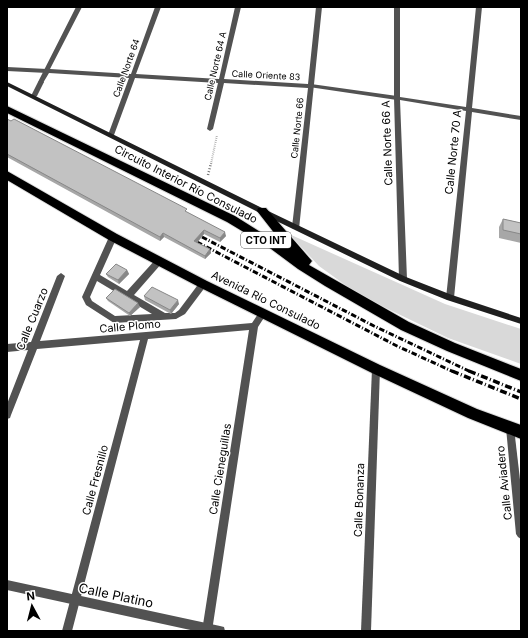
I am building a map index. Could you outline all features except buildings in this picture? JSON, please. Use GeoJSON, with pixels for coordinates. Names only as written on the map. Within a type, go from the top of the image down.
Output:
{"type":"FeatureCollection","features":[{"type":"Feature","properties":{"kind":"highway","name":"Circuito Interior Río Consulado"},"geometry":{"type":"LineString","coordinates":[[7,109],[232,219],[271,243],[328,283],[405,326],[451,347],[521,375]]}},
{"type":"Feature","properties":{"kind":"highway","name":"Avenida Río Consulado"},"geometry":{"type":"LineString","coordinates":[[7,175],[113,237],[203,284],[376,369],[473,414],[516,430]]}},
{"type":"Feature","properties":{"kind":"highway"},"geometry":{"type":"LineString","coordinates":[[262,211],[294,250],[328,283]]}},
{"type":"Feature","properties":{"kind":"main road","name":"CTO INT"},"geometry":{"type":"LineString","coordinates":[[7,84],[34,96],[262,211],[403,279],[450,298],[521,321]]}},
{"type":"Feature","properties":{"kind":"street"},"geometry":{"type":"LineString","coordinates":[[34,96],[79,7]]}},
{"type":"Feature","properties":{"kind":"street","name":"Calle Norte 64"},"geometry":{"type":"LineString","coordinates":[[111,135],[158,7]]}},
{"type":"Feature","properties":{"kind":"street","name":"Calle Norte 64 A"},"geometry":{"type":"LineString","coordinates":[[210,129],[238,7]]}},
{"type":"Feature","properties":{"kind":"street","name":"Calle Norte 66"},"geometry":{"type":"LineString","coordinates":[[296,227],[319,7]]}},
{"type":"Feature","properties":{"kind":"street","name":"Calle Norte 66 A"},"geometry":{"type":"LineString","coordinates":[[397,7],[397,98],[403,279]]}},
{"type":"Feature","properties":{"kind":"street","name":"Calle Norte 70 A"},"geometry":{"type":"LineString","coordinates":[[450,298],[479,7]]}},
{"type":"Feature","properties":{"kind":"street","name":"Calle Oriente 83"},"geometry":{"type":"LineString","coordinates":[[7,69],[311,86],[521,118]]}},
{"type":"Feature","properties":{"kind":"street"},"geometry":{"type":"LineString","coordinates":[[113,237],[87,294],[87,300],[112,319],[164,317],[179,314],[203,284]]}},
{"type":"Feature","properties":{"kind":"street"},"geometry":{"type":"LineString","coordinates":[[129,295],[159,261]]}},
{"type":"Feature","properties":{"kind":"street","name":"Calle Cuarzo"},"geometry":{"type":"LineString","coordinates":[[7,415],[61,276]]}},
{"type":"Feature","properties":{"kind":"street"},"geometry":{"type":"LineString","coordinates":[[95,276],[164,317]]}},
{"type":"Feature","properties":{"kind":"street","name":"Calle Cieneguillas"},"geometry":{"type":"LineString","coordinates":[[207,630],[254,326],[263,313]]}},
{"type":"Feature","properties":{"kind":"street","name":"Calle Plomo"},"geometry":{"type":"LineString","coordinates":[[7,348],[254,326]]}},
{"type":"Feature","properties":{"kind":"street","name":"Calle Fresnillo"},"geometry":{"type":"LineString","coordinates":[[67,631],[145,336]]}},
{"type":"Feature","properties":{"kind":"street","name":"Calle Bonanza"},"geometry":{"type":"LineString","coordinates":[[366,631],[376,369]]}},
{"type":"Feature","properties":{"kind":"street","name":"Calle Aviadero"},"geometry":{"type":"LineString","coordinates":[[516,430],[521,534]]}},
{"type":"Feature","properties":{"kind":"street","name":"Calle Platino"},"geometry":{"type":"LineString","coordinates":[[7,585],[207,630],[220,631]]}},
{"type":"Feature","properties":{"kind":"path"},"geometry":{"type":"LineString","coordinates":[[206,183],[217,133],[210,129]]}},
{"type":"Feature","properties":{"kind":"shaded area"},"geometry":{"type":"Polygon","coordinates":[[[289,234],[445,304],[521,329],[521,364],[448,338],[359,295],[319,266],[289,234]]]}},
{"type":"Feature","properties":{"kind":"railway"},"geometry":{"type":"LineString","coordinates":[[202,237],[374,326],[471,372]]}},
{"type":"Feature","properties":{"kind":"railway"},"geometry":{"type":"LineString","coordinates":[[197,242],[397,346],[454,372]]}},
{"type":"Feature","properties":{"kind":"railway"},"geometry":{"type":"LineString","coordinates":[[452,371],[521,399]]}},
{"type":"Feature","properties":{"kind":"railway"},"geometry":{"type":"LineString","coordinates":[[469,371],[521,392]]}}]}
